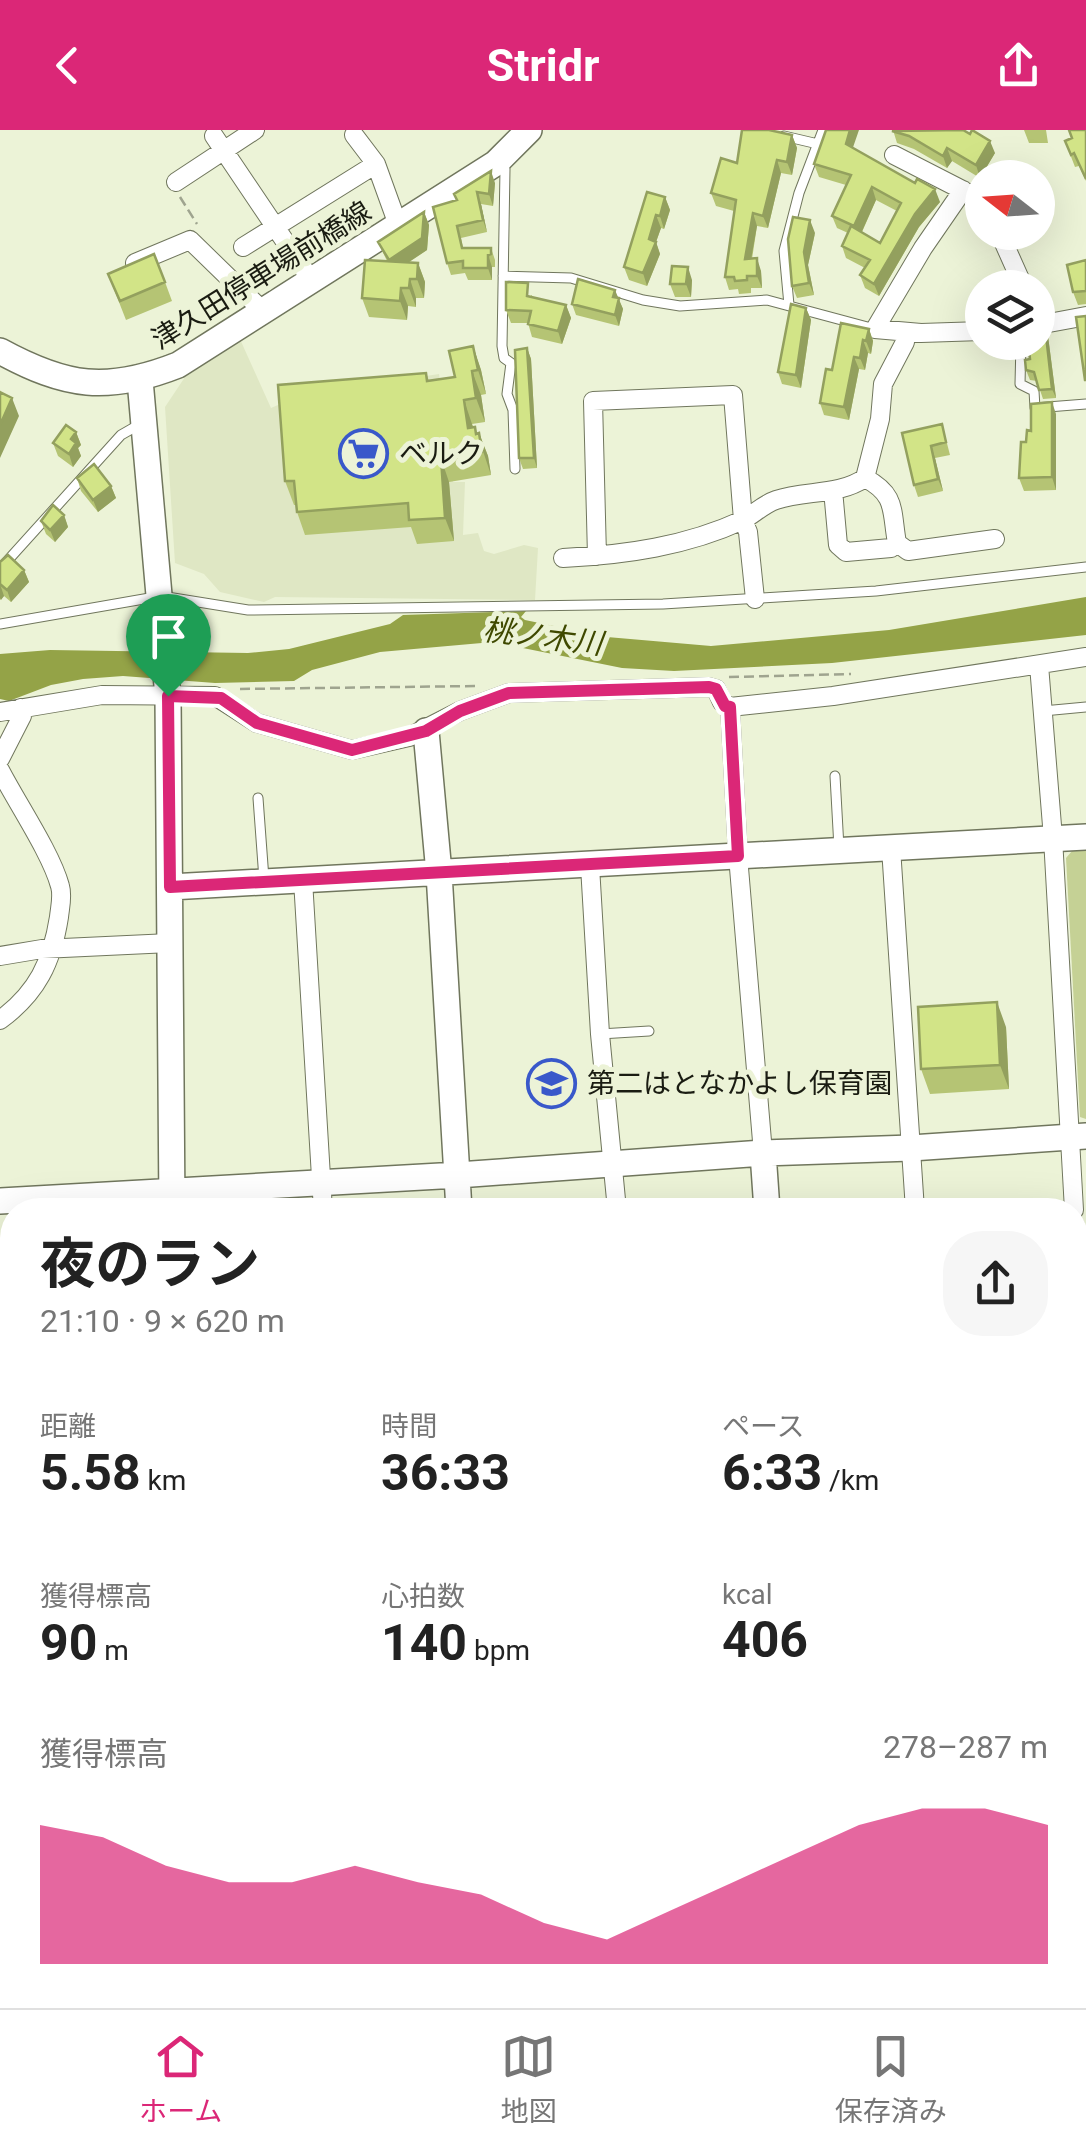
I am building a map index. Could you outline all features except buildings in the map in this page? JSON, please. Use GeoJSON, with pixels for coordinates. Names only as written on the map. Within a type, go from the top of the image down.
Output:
{"type":"FeatureCollection","features":[{"type":"Feature","properties":{"kind":"street"},"geometry":{"type":"LineString","coordinates":[[176,182],[218,143],[255,130]]}},
{"type":"Feature","properties":{"kind":"street","name":"津久田停車場前橋線"},"geometry":{"type":"LineString","coordinates":[[0,351],[40,373],[81,382],[140,380],[178,366],[496,162],[529,130]]}},
{"type":"Feature","properties":{"kind":"street"},"geometry":{"type":"LineString","coordinates":[[354,135],[376,164],[398,225]]}},
{"type":"Feature","properties":{"kind":"street"},"geometry":{"type":"LineString","coordinates":[[218,143],[312,280]]}},
{"type":"Feature","properties":{"kind":"street"},"geometry":{"type":"LineString","coordinates":[[894,155],[963,190],[923,248],[876,329],[965,331]]}},
{"type":"Feature","properties":{"kind":"street"},"geometry":{"type":"LineString","coordinates":[[243,247],[376,164]]}},
{"type":"Feature","properties":{"kind":"street"},"geometry":{"type":"LineString","coordinates":[[125,267],[190,240],[263,311]]}},
{"type":"Feature","properties":{"kind":"street"},"geometry":{"type":"LineString","coordinates":[[1055,321],[1086,316]]}},
{"type":"Feature","properties":{"kind":"street"},"geometry":{"type":"LineString","coordinates":[[564,558],[678,544],[743,520],[776,500],[851,487],[865,478],[880,419],[883,384],[905,342],[905,332]]}},
{"type":"Feature","properties":{"kind":"street"},"geometry":{"type":"LineString","coordinates":[[140,380],[168,693],[172,1198]]}},
{"type":"Feature","properties":{"kind":"street"},"geometry":{"type":"LineString","coordinates":[[597,556],[593,401],[733,396],[743,520],[748,532],[755,600]]}},
{"type":"Feature","properties":{"kind":"street"},"geometry":{"type":"LineString","coordinates":[[865,478],[889,495],[897,543],[908,552],[995,539]]}},
{"type":"Feature","properties":{"kind":"street"},"geometry":{"type":"LineString","coordinates":[[833,490],[838,545],[846,552],[890,548],[897,543]]}},
{"type":"Feature","properties":{"kind":"street"},"geometry":{"type":"LineString","coordinates":[[0,712],[102,696],[168,693],[221,698],[257,723],[346,750],[426,731],[460,711],[509,693],[709,687],[716,689],[725,706],[730,707],[834,696],[1086,657]]}},
{"type":"Feature","properties":{"kind":"street"},"geometry":{"type":"LineString","coordinates":[[1040,665],[1078,1137],[1075,1198]]}},
{"type":"Feature","properties":{"kind":"street"},"geometry":{"type":"LineString","coordinates":[[730,707],[766,1198]]}},
{"type":"Feature","properties":{"kind":"street"},"geometry":{"type":"LineString","coordinates":[[0,758],[22,716],[21,708]]}},
{"type":"Feature","properties":{"kind":"street"},"geometry":{"type":"LineString","coordinates":[[426,731],[439,873],[459,1198]]}},
{"type":"Feature","properties":{"kind":"street"},"geometry":{"type":"LineString","coordinates":[[0,770],[62,890],[54,949],[41,979],[0,1020]]}},
{"type":"Feature","properties":{"kind":"street"},"geometry":{"type":"LineString","coordinates":[[170,887],[1086,837]]}},
{"type":"Feature","properties":{"kind":"street"},"geometry":{"type":"LineString","coordinates":[[891,848],[914,1198]]}},
{"type":"Feature","properties":{"kind":"street"},"geometry":{"type":"LineString","coordinates":[[590,866],[600,1034],[616,1198]]}},
{"type":"Feature","properties":{"kind":"street"},"geometry":{"type":"LineString","coordinates":[[303,880],[322,1198]]}},
{"type":"Feature","properties":{"kind":"street"},"geometry":{"type":"LineString","coordinates":[[0,956],[170,943]]}},
{"type":"Feature","properties":{"kind":"street"},"geometry":{"type":"LineString","coordinates":[[189,1198],[321,1182],[1078,1137]]}},
{"type":"Feature","properties":{"kind":"lane"},"geometry":{"type":"LineString","coordinates":[[789,305],[784,252],[799,193],[823,130]]}},
{"type":"Feature","properties":{"kind":"lane"},"geometry":{"type":"LineString","coordinates":[[771,134],[818,144]]}},
{"type":"Feature","properties":{"kind":"lane"},"geometry":{"type":"LineString","coordinates":[[496,162],[505,169],[502,346],[504,358],[511,363],[507,394],[513,410],[515,470]]}},
{"type":"Feature","properties":{"kind":"lane"},"geometry":{"type":"LineString","coordinates":[[503,276],[571,278],[643,300],[680,306],[754,300],[789,305],[876,329]]}},
{"type":"Feature","properties":{"kind":"lane"},"geometry":{"type":"LineString","coordinates":[[1021,360],[1020,384],[1034,392],[1035,408],[1086,404]]}},
{"type":"Feature","properties":{"kind":"lane"},"geometry":{"type":"LineString","coordinates":[[0,569],[128,429],[145,422]]}},
{"type":"Feature","properties":{"kind":"lane"},"geometry":{"type":"LineString","coordinates":[[0,624],[161,604],[302,610],[755,600],[950,584],[1086,567]]}},
{"type":"Feature","properties":{"kind":"lane"},"geometry":{"type":"LineString","coordinates":[[1043,711],[1086,708]]}},
{"type":"Feature","properties":{"kind":"lane"},"geometry":{"type":"LineString","coordinates":[[834,776],[839,851]]}},
{"type":"Feature","properties":{"kind":"lane"},"geometry":{"type":"LineString","coordinates":[[258,798],[264,882]]}},
{"type":"Feature","properties":{"kind":"lane"},"geometry":{"type":"LineString","coordinates":[[600,1034],[649,1031]]}},
{"type":"Feature","properties":{"kind":"path"},"geometry":{"type":"LineString","coordinates":[[176,182],[176,190],[207,240],[204,254]]}},
{"type":"Feature","properties":{"kind":"shaded area"},"geometry":{"type":"Polygon","coordinates":[[[239,337],[271,408],[301,395],[439,374],[453,482],[465,482],[463,535],[478,533],[484,551],[494,554],[524,545],[538,548],[535,600],[275,597],[264,602],[220,592],[204,574],[175,563],[165,407],[187,374],[239,337]]]}},
{"type":"Feature","properties":{"kind":"shaded area"},"geometry":{"type":"Polygon","coordinates":[[[1086,850],[1086,1119],[1080,1117],[1066,858],[1072,851],[1086,850]]]}},
{"type":"Feature","properties":{"kind":"water","name":"桃ノ木川"},"geometry":{"type":"Polygon","coordinates":[[[1086,597],[1086,635],[832,663],[674,671],[622,668],[493,642],[380,652],[312,670],[294,681],[215,683],[123,676],[83,679],[51,685],[9,701],[0,699],[0,654],[50,650],[248,653],[289,649],[390,624],[403,615],[526,611],[521,617],[525,620],[607,637],[711,646],[889,630],[1086,597]]]}},
{"type":"Feature","properties":{"kind":"place","name":"ベルク"},"geometry":{"type":"Point","coordinates":[364,453]}},
{"type":"Feature","properties":{"kind":"place","name":"第二はとなかよし保育園"},"geometry":{"type":"Point","coordinates":[552,1083]}},
{"type":"Feature","properties":{"kind":"route"},"geometry":{"type":"LineString","coordinates":[[709,687],[716,689],[725,706],[730,707],[738,856],[170,887],[168,696],[215,696],[257,723],[360,750],[426,731],[460,711],[509,693],[709,687]]}}]}
